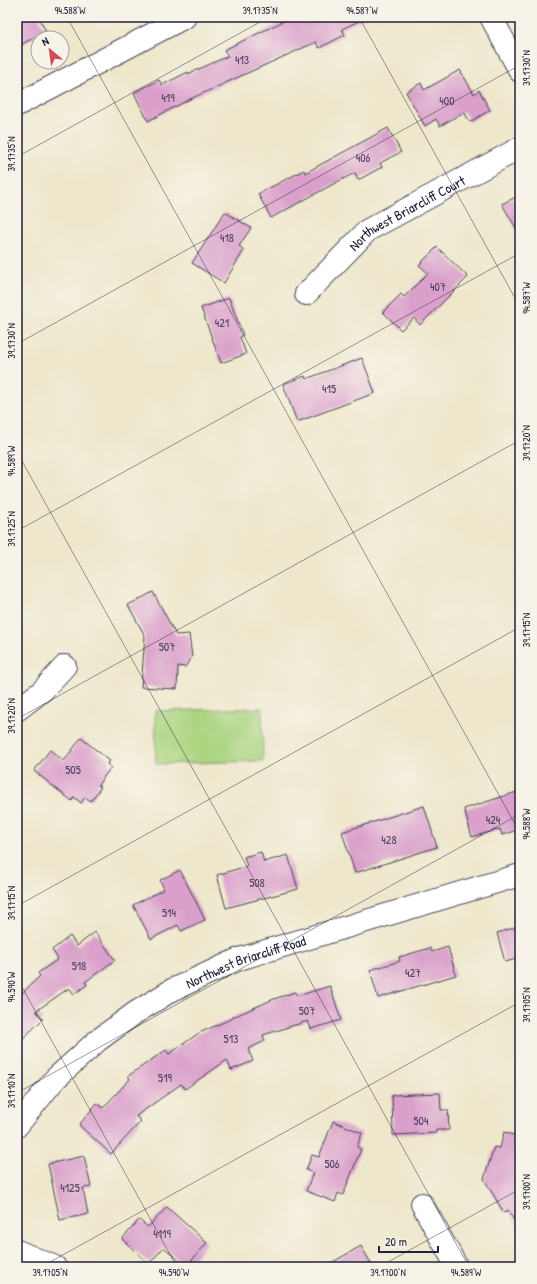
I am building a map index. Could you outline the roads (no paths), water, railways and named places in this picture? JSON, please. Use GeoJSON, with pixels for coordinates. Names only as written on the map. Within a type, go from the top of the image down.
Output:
{"type":"FeatureCollection","features":[{"type":"Feature","properties":{"kind":"street"},"geometry":{"type":"LineString","coordinates":[[17,105],[186,17]]}},
{"type":"Feature","properties":{"kind":"street"},"geometry":{"type":"LineString","coordinates":[[491,17],[520,71]]}},
{"type":"Feature","properties":{"kind":"street","name":"Northwest Briarcliff Court"},"geometry":{"type":"LineString","coordinates":[[306,294],[368,230],[520,148]]}},
{"type":"Feature","properties":{"kind":"street"},"geometry":{"type":"LineString","coordinates":[[17,710],[42,691],[65,666]]}},
{"type":"Feature","properties":{"kind":"street","name":"Northwest Briarcliff Road"},"geometry":{"type":"LineString","coordinates":[[17,1126],[55,1079],[92,1046],[134,1013],[172,990],[239,958],[520,875]]}},
{"type":"Feature","properties":{"kind":"street"},"geometry":{"type":"LineString","coordinates":[[422,1204],[457,1267]]}},
{"type":"Feature","properties":{"kind":"street"},"geometry":{"type":"LineString","coordinates":[[17,1251],[55,1267]]}}]}
